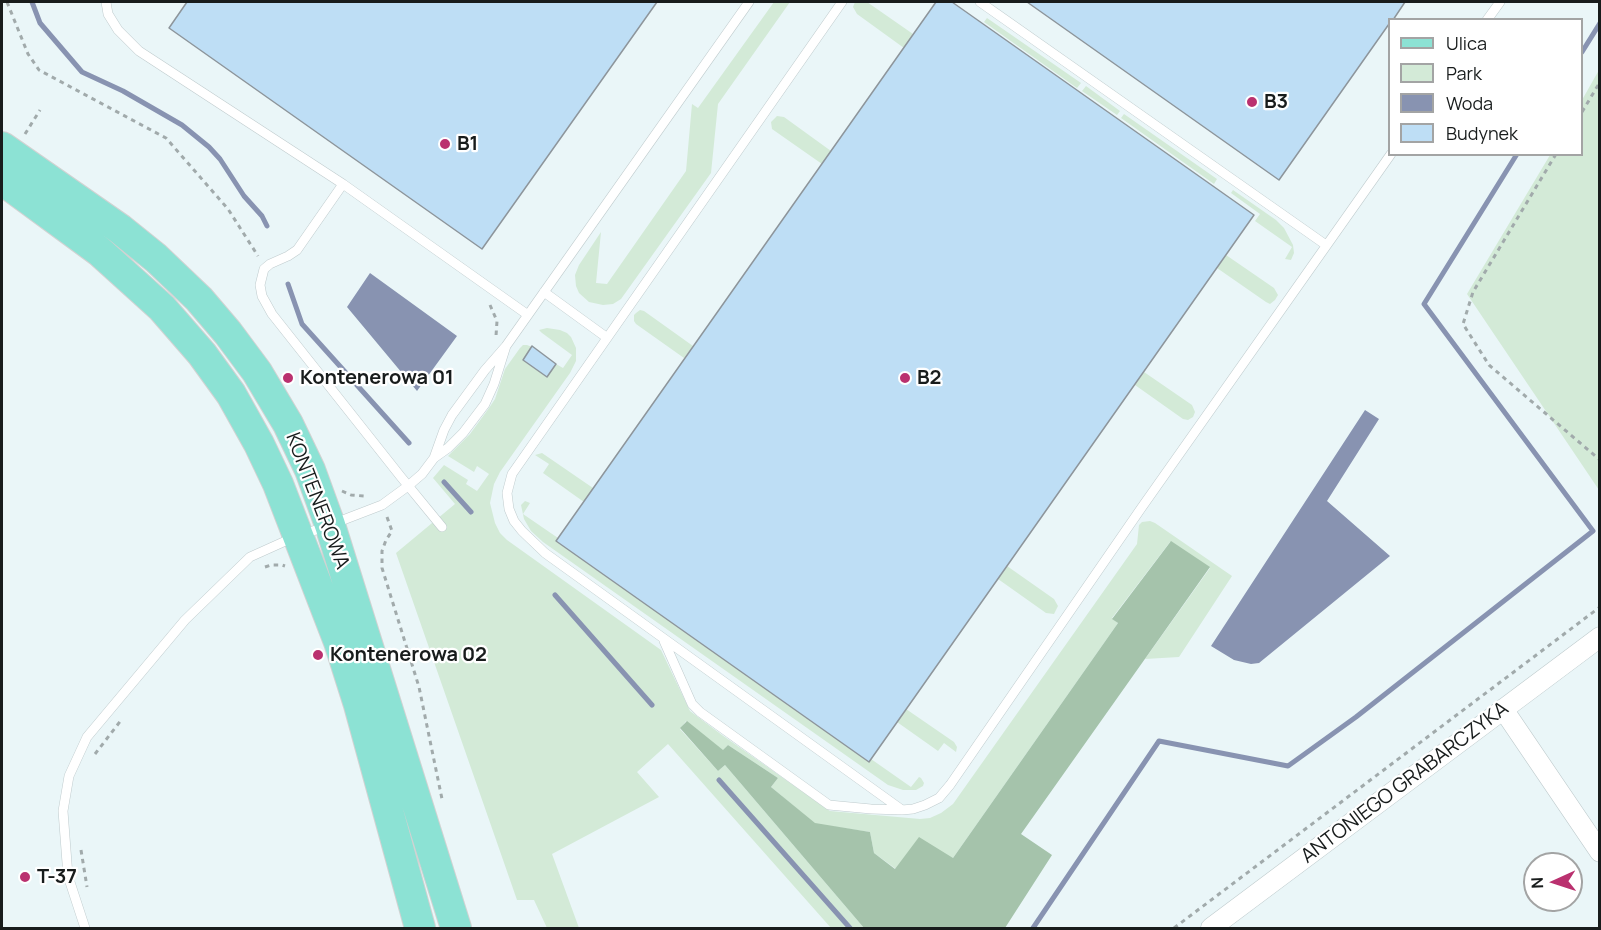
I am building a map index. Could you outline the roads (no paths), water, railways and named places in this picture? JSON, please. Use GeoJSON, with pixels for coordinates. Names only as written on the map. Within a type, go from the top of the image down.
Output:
{"type":"FeatureCollection","features":[{"type":"Feature","properties":{"kind":"main road","name":"KONTENEROWA"},"geometry":{"type":"LineString","coordinates":[[13,141],[156,258],[199,299],[257,372],[288,424],[310,470],[330,525],[456,928]]}},
{"type":"Feature","properties":{"kind":"main road","name":"KONTENEROWA"},"geometry":{"type":"LineString","coordinates":[[2,180],[99,251],[162,308],[202,354],[231,394],[259,444],[278,484],[339,642],[359,705],[420,928]]}},
{"type":"Feature","properties":{"kind":"street","name":"ANTONIEGO GRABARCZYKA"},"geometry":{"type":"LineString","coordinates":[[1211,928],[1599,637]]}},
{"type":"Feature","properties":{"kind":"street"},"geometry":{"type":"LineString","coordinates":[[1503,709],[1595,845]]}},
{"type":"Feature","properties":{"kind":"lane"},"geometry":{"type":"LineString","coordinates":[[106,2],[108,14],[118,30],[139,51],[343,184],[528,315]]}},
{"type":"Feature","properties":{"kind":"lane"},"geometry":{"type":"LineString","coordinates":[[85,928],[68,876],[63,811],[69,776],[87,737],[185,620],[250,557],[382,504],[422,474],[434,458],[452,415],[506,346],[748,2]]}},
{"type":"Feature","properties":{"kind":"lane"},"geometry":{"type":"LineString","coordinates":[[842,2],[512,474],[507,493],[509,509],[514,521],[545,553],[902,810]]}},
{"type":"Feature","properties":{"kind":"lane"},"geometry":{"type":"LineString","coordinates":[[980,2],[1326,245]]}},
{"type":"Feature","properties":{"kind":"lane"},"geometry":{"type":"LineString","coordinates":[[1488,18],[1500,2]]}},
{"type":"Feature","properties":{"kind":"lane"},"geometry":{"type":"LineString","coordinates":[[663,639],[692,704],[829,805],[902,810],[913,809],[939,798],[1390,156]]}},
{"type":"Feature","properties":{"kind":"lane"},"geometry":{"type":"LineString","coordinates":[[343,184],[297,250],[267,266],[262,274],[260,285],[264,302],[442,527]]}},
{"type":"Feature","properties":{"kind":"lane"},"geometry":{"type":"LineString","coordinates":[[544,292],[606,337]]}},
{"type":"Feature","properties":{"kind":"lane"},"geometry":{"type":"LineString","coordinates":[[434,458],[464,433],[485,404],[495,384],[506,346]]}},
{"type":"Feature","properties":{"kind":"water"},"geometry":{"type":"Polygon","coordinates":[[[370,273],[457,336],[417,391],[347,307],[370,273]]]}},
{"type":"Feature","properties":{"kind":"water"},"geometry":{"type":"Polygon","coordinates":[[[1365,410],[1379,419],[1327,501],[1390,556],[1259,663],[1251,664],[1234,660],[1211,646],[1365,410]]]}},
{"type":"Feature","properties":{"kind":"waterway"},"geometry":{"type":"LineString","coordinates":[[32,2],[40,23],[82,72],[123,91],[182,125],[209,147],[220,159],[244,196],[262,216],[267,226]]}},
{"type":"Feature","properties":{"kind":"waterway"},"geometry":{"type":"LineString","coordinates":[[1583,50],[1600,23]]}},
{"type":"Feature","properties":{"kind":"waterway"},"geometry":{"type":"LineString","coordinates":[[1033,928],[1159,741],[1288,766],[1356,717],[1593,531],[1424,304],[1516,156]]}},
{"type":"Feature","properties":{"kind":"waterway"},"geometry":{"type":"LineString","coordinates":[[288,284],[302,324],[409,443]]}},
{"type":"Feature","properties":{"kind":"waterway"},"geometry":{"type":"LineString","coordinates":[[444,482],[471,512]]}},
{"type":"Feature","properties":{"kind":"waterway"},"geometry":{"type":"LineString","coordinates":[[555,595],[652,705]]}},
{"type":"Feature","properties":{"kind":"waterway"},"geometry":{"type":"LineString","coordinates":[[719,780],[850,928]]}},
{"type":"Feature","properties":{"kind":"place","name":"B3"},"geometry":{"type":"Point","coordinates":[1252,102]}},
{"type":"Feature","properties":{"kind":"place","name":"B1"},"geometry":{"type":"Point","coordinates":[445,144]}},
{"type":"Feature","properties":{"kind":"place","name":"Kontenerowa 01"},"geometry":{"type":"Point","coordinates":[288,378]}},
{"type":"Feature","properties":{"kind":"place","name":"B2"},"geometry":{"type":"Point","coordinates":[905,378]}},
{"type":"Feature","properties":{"kind":"place","name":"Kontenerowa 02"},"geometry":{"type":"Point","coordinates":[318,655]}},
{"type":"Feature","properties":{"kind":"place","name":"T-37"},"geometry":{"type":"Point","coordinates":[25,877]}}]}
